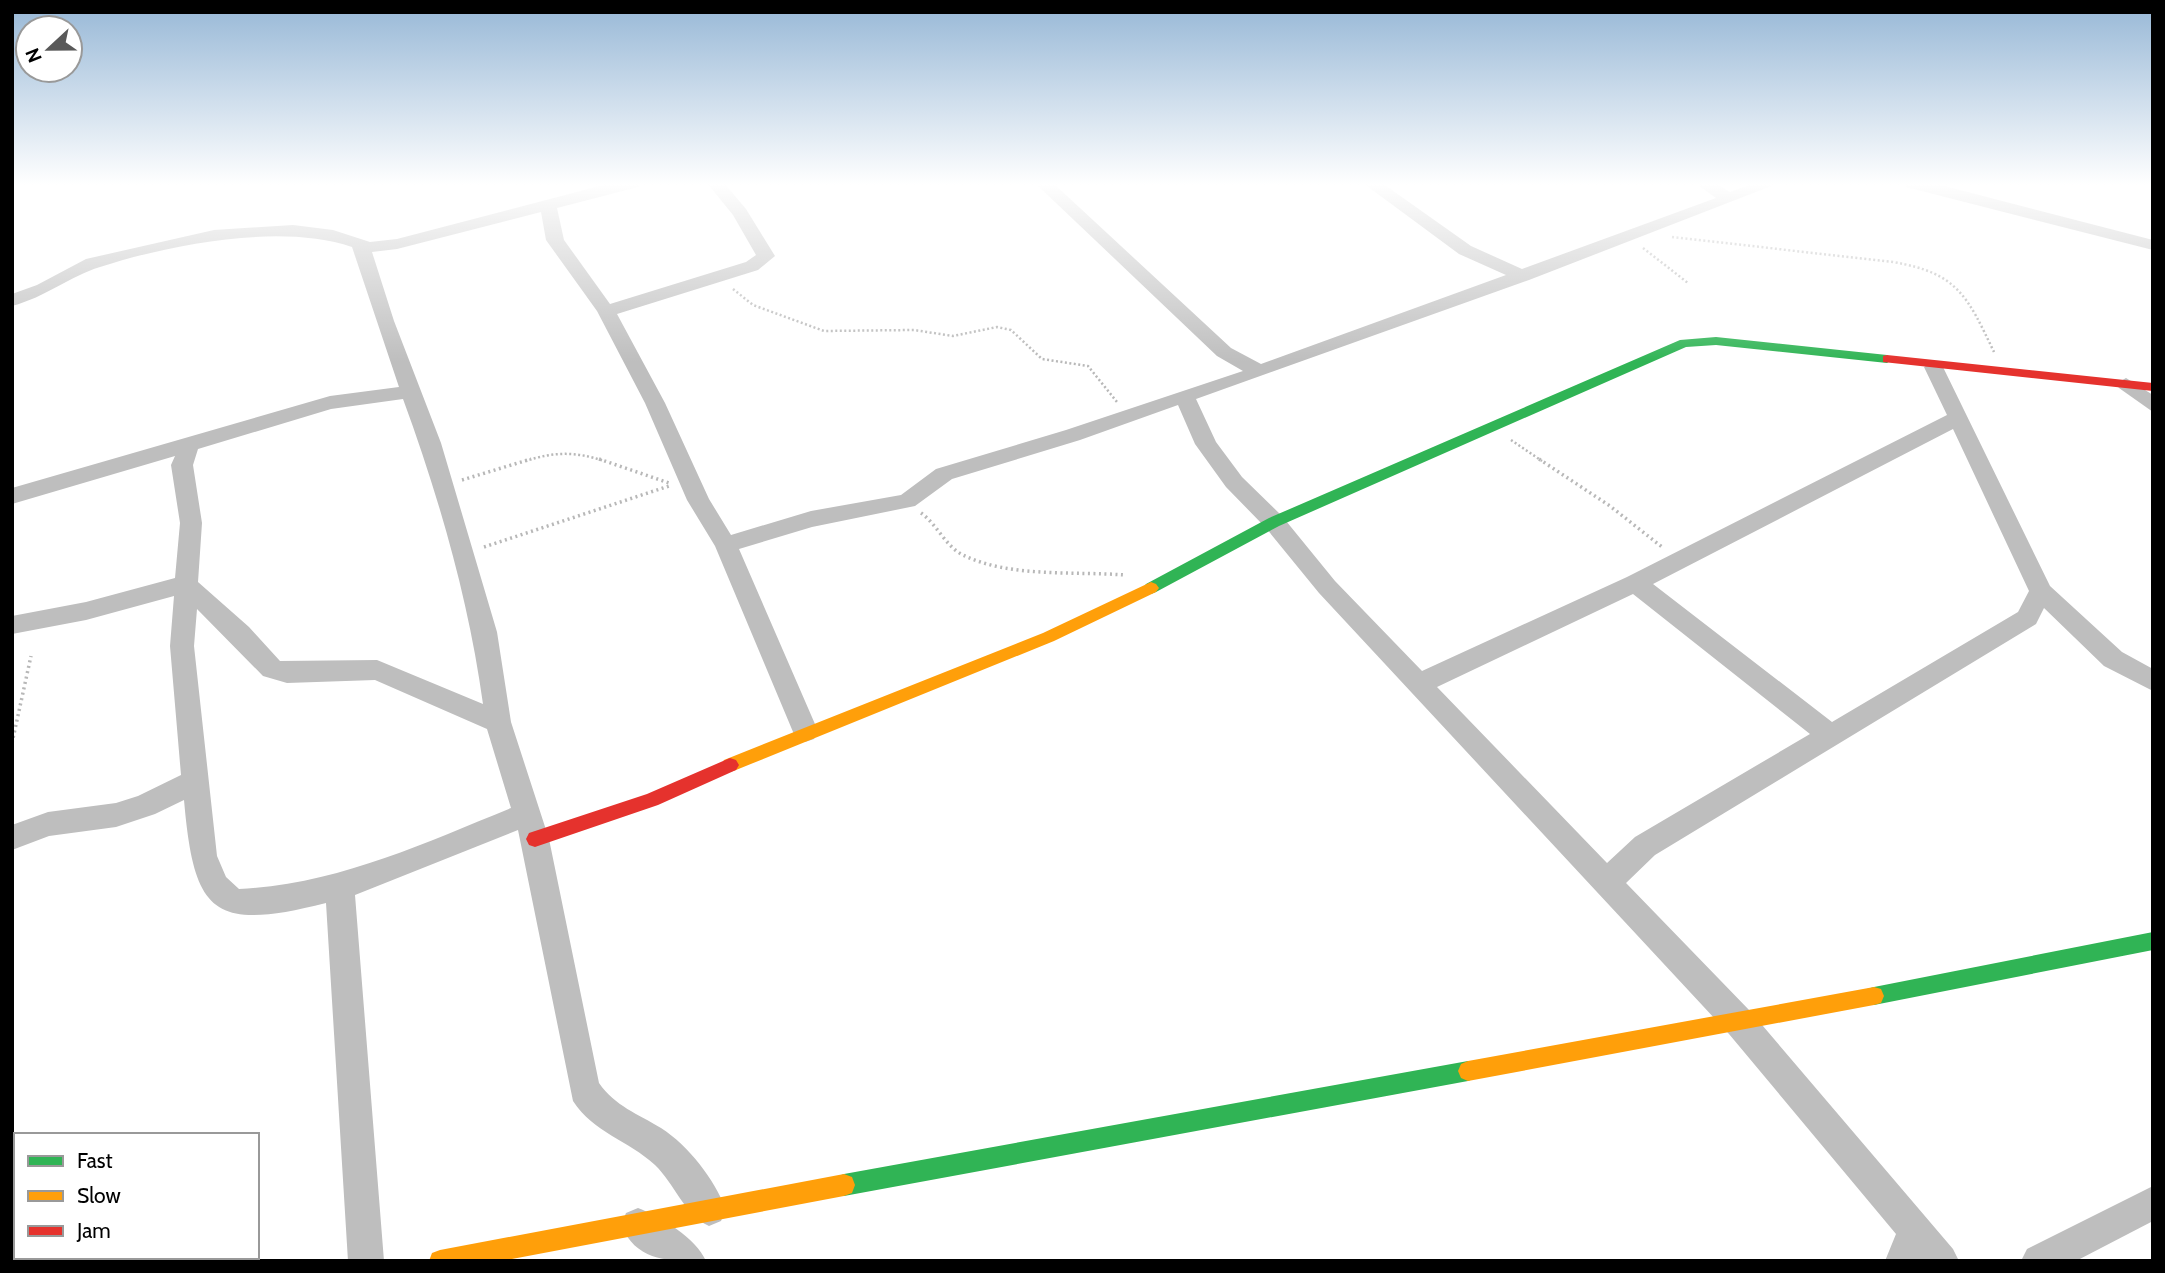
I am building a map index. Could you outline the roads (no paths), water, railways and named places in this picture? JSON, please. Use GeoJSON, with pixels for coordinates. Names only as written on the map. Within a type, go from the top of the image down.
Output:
{"type":"FeatureCollection","features":[{"type":"Feature","properties":{"kind":"street"},"geometry":{"type":"LineString","coordinates":[[12,300],[44,289],[92,263],[182,242]]}},
{"type":"Feature","properties":{"kind":"street"},"geometry":{"type":"LineString","coordinates":[[345,242],[364,254],[384,321],[430,443],[485,632],[498,722],[531,827],[584,1090],[595,1108],[611,1121],[652,1142],[676,1162],[709,1209]]}},
{"type":"Feature","properties":{"kind":"street"},"geometry":{"type":"LineString","coordinates":[[364,254],[403,242]]}},
{"type":"Feature","properties":{"kind":"street"},"geometry":{"type":"LineString","coordinates":[[557,242],[606,311],[655,403],[698,500],[726,545],[805,731]]}},
{"type":"Feature","properties":{"kind":"street"},"geometry":{"type":"LineString","coordinates":[[606,311],[752,265],[766,256],[758,242]]}},
{"type":"Feature","properties":{"kind":"street"},"geometry":{"type":"LineString","coordinates":[[1107,242],[1235,361],[1260,372]]}},
{"type":"Feature","properties":{"kind":"street"},"geometry":{"type":"LineString","coordinates":[[1454,242],[1465,250],[1523,276]]}},
{"type":"Feature","properties":{"kind":"street"},"geometry":{"type":"LineString","coordinates":[[726,545],[811,519],[912,499],[944,474],[1185,398],[1618,242]]}},
{"type":"Feature","properties":{"kind":"street"},"geometry":{"type":"LineString","coordinates":[[189,445],[182,465],[191,523],[182,646],[203,856],[215,886],[233,902],[261,902],[340,889],[531,827],[652,800],[805,731],[898,698],[1045,639],[1144,592],[1274,522],[1496,428],[1669,349],[1697,341],[2153,387]]}},
{"type":"Feature","properties":{"kind":"street"},"geometry":{"type":"LineString","coordinates":[[1230,382],[1235,361]]}},
{"type":"Feature","properties":{"kind":"street"},"geometry":{"type":"LineString","coordinates":[[1934,367],[2041,591],[2113,659],[2153,681]]}},
{"type":"Feature","properties":{"kind":"street"},"geometry":{"type":"LineString","coordinates":[[2126,384],[2153,405]]}},
{"type":"Feature","properties":{"kind":"street"},"geometry":{"type":"LineString","coordinates":[[12,496],[330,403],[411,392]]}},
{"type":"Feature","properties":{"kind":"street"},"geometry":{"type":"LineString","coordinates":[[1185,398],[1206,444],[1234,482],[1274,522],[1327,587],[1740,1023],[1909,1245],[1941,1261]]}},
{"type":"Feature","properties":{"kind":"street"},"geometry":{"type":"LineString","coordinates":[[1419,684],[1635,583],[1958,418]]}},
{"type":"Feature","properties":{"kind":"street"},"geometry":{"type":"LineString","coordinates":[[1635,583],[1830,735]]}},
{"type":"Feature","properties":{"kind":"street"},"geometry":{"type":"LineString","coordinates":[[185,584],[240,634],[272,669],[287,673],[377,670],[498,722]]}},
{"type":"Feature","properties":{"kind":"street"},"geometry":{"type":"LineString","coordinates":[[12,625],[86,611],[185,584]]}},
{"type":"Feature","properties":{"kind":"street"},"geometry":{"type":"LineString","coordinates":[[1609,883],[1624,863],[1645,846],[2027,618],[2041,591]]}},
{"type":"Feature","properties":{"kind":"street"},"geometry":{"type":"LineString","coordinates":[[12,838],[48,824],[126,812],[197,780]]}},
{"type":"Feature","properties":{"kind":"street"},"geometry":{"type":"LineString","coordinates":[[340,889],[366,1261]]}},
{"type":"Feature","properties":{"kind":"street"},"geometry":{"type":"LineString","coordinates":[[440,1261],[638,1225],[709,1209],[1740,1023],[2153,942]]}},
{"type":"Feature","properties":{"kind":"street"},"geometry":{"type":"LineString","coordinates":[[2039,1261],[2153,1203]]}},
{"type":"Feature","properties":{"kind":"street"},"geometry":{"type":"LineString","coordinates":[[638,1225],[688,1261]]}}]}
